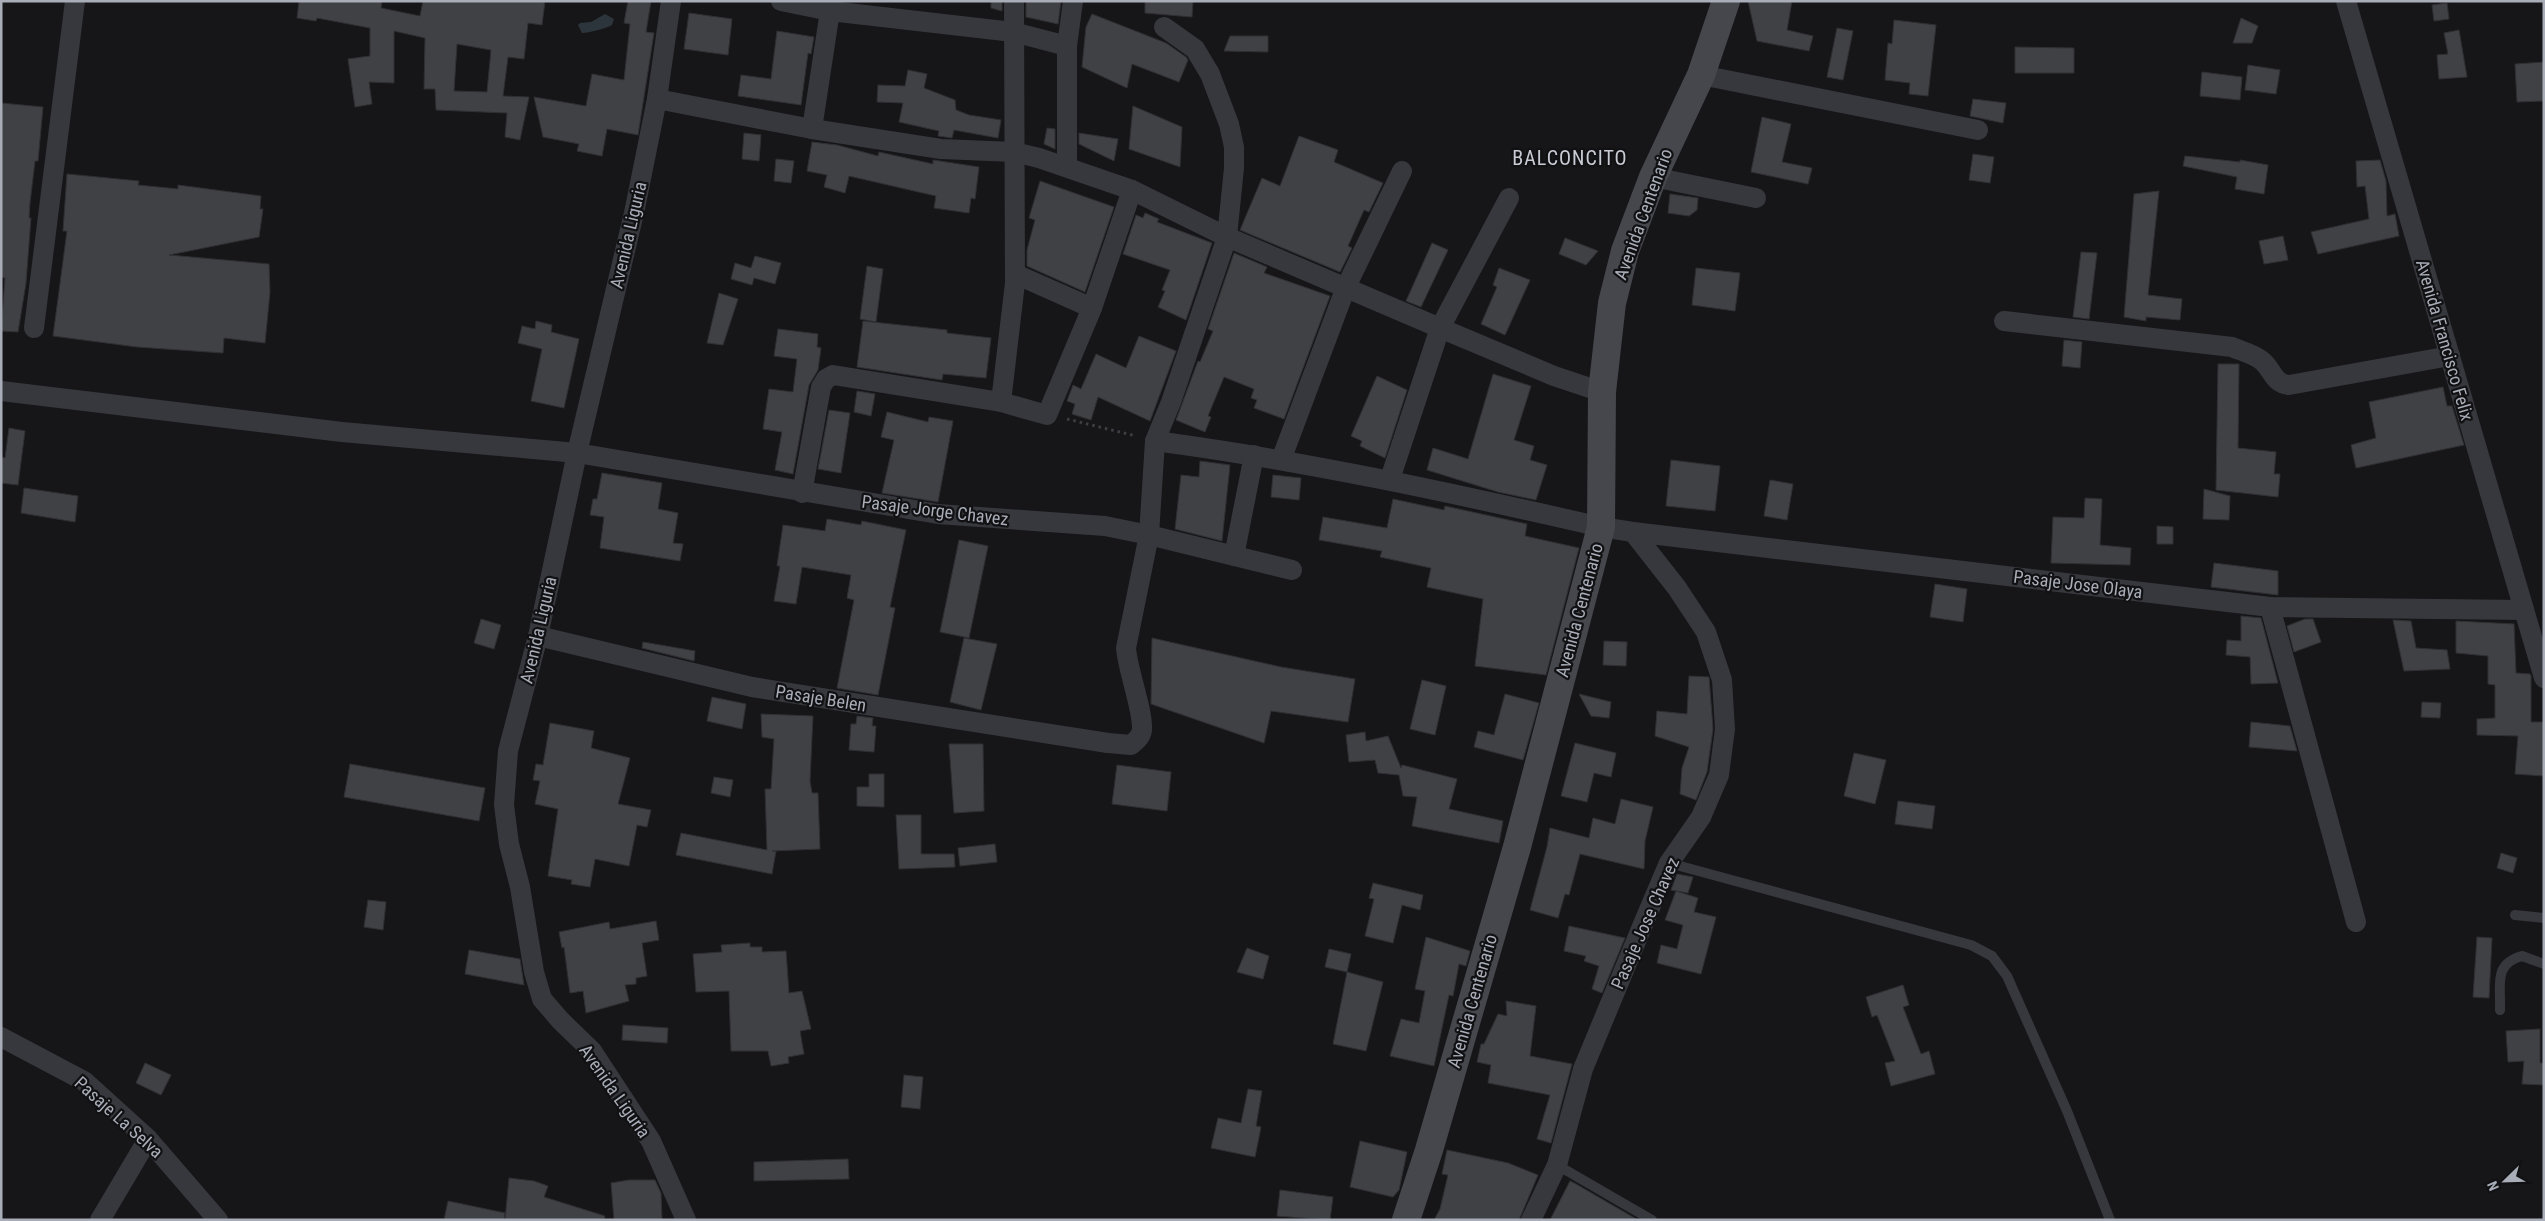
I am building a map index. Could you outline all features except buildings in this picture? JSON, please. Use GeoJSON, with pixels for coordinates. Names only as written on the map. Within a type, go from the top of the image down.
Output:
{"type":"FeatureCollection","features":[{"type":"Feature","properties":{"kind":"main road","name":"Avenida Centenario"},"geometry":{"type":"LineString","coordinates":[[1406,1220],[1429,1150],[1514,856],[1601,527],[1602,392],[1612,303],[1625,252],[1653,177],[1701,75],[1726,1]]}},
{"type":"Feature","properties":{"kind":"street"},"geometry":{"type":"LineString","coordinates":[[34,328],[75,1]]}},
{"type":"Feature","properties":{"kind":"street","name":"Avenida Liguria"},"geometry":{"type":"LineString","coordinates":[[672,1],[656,100],[634,213],[577,453],[538,636],[508,751],[504,804],[508,844],[520,887],[534,972],[542,998],[560,1020],[592,1051],[650,1141],[686,1220]]}},
{"type":"Feature","properties":{"kind":"street"},"geometry":{"type":"LineString","coordinates":[[780,1],[830,11],[1013,32],[1067,46]]}},
{"type":"Feature","properties":{"kind":"street"},"geometry":{"type":"LineString","coordinates":[[1001,402],[1015,274],[1014,1]]}},
{"type":"Feature","properties":{"kind":"street"},"geometry":{"type":"LineString","coordinates":[[1067,167],[1067,46],[1073,1]]}},
{"type":"Feature","properties":{"kind":"street","name":"Avenida Francisco Felix"},"geometry":{"type":"LineString","coordinates":[[2346,1],[2544,678]]}},
{"type":"Feature","properties":{"kind":"street"},"geometry":{"type":"LineString","coordinates":[[812,129],[830,11]]}},
{"type":"Feature","properties":{"kind":"street"},"geometry":{"type":"LineString","coordinates":[[1149,535],[1155,441],[1171,402],[1227,237],[1234,168],[1234,147],[1229,124],[1210,74],[1195,49],[1164,27]]}},
{"type":"Feature","properties":{"kind":"street"},"geometry":{"type":"LineString","coordinates":[[1701,75],[1978,130]]}},
{"type":"Feature","properties":{"kind":"street"},"geometry":{"type":"LineString","coordinates":[[656,100],[812,129],[941,149],[1014,152],[1067,167],[1132,190],[1227,237],[1554,376],[1602,392]]}},
{"type":"Feature","properties":{"kind":"street"},"geometry":{"type":"LineString","coordinates":[[1282,460],[1346,287],[1402,170]]}},
{"type":"Feature","properties":{"kind":"street"},"geometry":{"type":"LineString","coordinates":[[1653,177],[1756,198]]}},
{"type":"Feature","properties":{"kind":"street"},"geometry":{"type":"LineString","coordinates":[[802,493],[821,386],[826,379],[833,375],[1001,402],[1047,414],[1092,308],[1132,190]]}},
{"type":"Feature","properties":{"kind":"street"},"geometry":{"type":"LineString","coordinates":[[1390,479],[1440,328],[1509,198]]}},
{"type":"Feature","properties":{"kind":"street"},"geometry":{"type":"LineString","coordinates":[[1015,274],[1092,308]]}},
{"type":"Feature","properties":{"kind":"street"},"geometry":{"type":"LineString","coordinates":[[2004,321],[2232,347],[2261,360],[2268,367],[2273,378],[2280,384],[2289,386],[2450,356]]}},
{"type":"Feature","properties":{"kind":"street","name":"Pasaje Jorge Chavez"},"geometry":{"type":"LineString","coordinates":[[1,391],[342,432],[577,453],[802,493],[938,514],[1105,526],[1292,570]]}},
{"type":"Feature","properties":{"kind":"street"},"geometry":{"type":"LineString","coordinates":[[1155,441],[1254,455],[1390,479],[1601,527],[1633,532]]}},
{"type":"Feature","properties":{"kind":"street"},"geometry":{"type":"LineString","coordinates":[[1234,556],[1254,455]]}},
{"type":"Feature","properties":{"kind":"street","name":"Pasaje Jose Olaya"},"geometry":{"type":"LineString","coordinates":[[1633,532],[2270,607],[2524,610]]}},
{"type":"Feature","properties":{"kind":"street","name":"Pasaje Jose Chavez"},"geometry":{"type":"LineString","coordinates":[[1531,1220],[1557,1165],[1583,1069],[1669,863],[1701,817],[1719,775],[1726,728],[1722,680],[1706,632],[1677,588],[1633,532]]}},
{"type":"Feature","properties":{"kind":"street","name":"Pasaje Belen"},"geometry":{"type":"LineString","coordinates":[[538,636],[752,687],[1108,743],[1131,745],[1138,740],[1142,731],[1126,648],[1149,535]]}},
{"type":"Feature","properties":{"kind":"street"},"geometry":{"type":"LineString","coordinates":[[2270,607],[2356,922]]}},
{"type":"Feature","properties":{"kind":"street","name":"Pasaje La Selva"},"geometry":{"type":"LineString","coordinates":[[1,1037],[84,1081],[148,1139],[218,1220]]}},
{"type":"Feature","properties":{"kind":"street"},"geometry":{"type":"LineString","coordinates":[[100,1220],[148,1139]]}},
{"type":"Feature","properties":{"kind":"lane"},"geometry":{"type":"LineString","coordinates":[[1669,863],[1972,945],[1992,956],[2011,985],[2067,1111],[2110,1220]]}},
{"type":"Feature","properties":{"kind":"lane"},"geometry":{"type":"LineString","coordinates":[[2515,914],[2544,918]]}},
{"type":"Feature","properties":{"kind":"lane"},"geometry":{"type":"LineString","coordinates":[[2500,1010],[2501,969],[2506,963],[2522,956],[2544,964]]}},
{"type":"Feature","properties":{"kind":"lane"},"geometry":{"type":"LineString","coordinates":[[1557,1165],[1652,1220]]}},
{"type":"Feature","properties":{"kind":"path"},"geometry":{"type":"LineString","coordinates":[[1047,414],[1155,441]]}},
{"type":"Feature","properties":{"kind":"shaded area"},"geometry":{"type":"Polygon","coordinates":[[[605,14],[614,19],[612,25],[582,33],[578,25],[580,23],[591,22],[605,14]]]}},
{"type":"Feature","properties":{"kind":"district","name":"BALCONCITO"},"geometry":{"type":"Point","coordinates":[1570,158]}}]}
